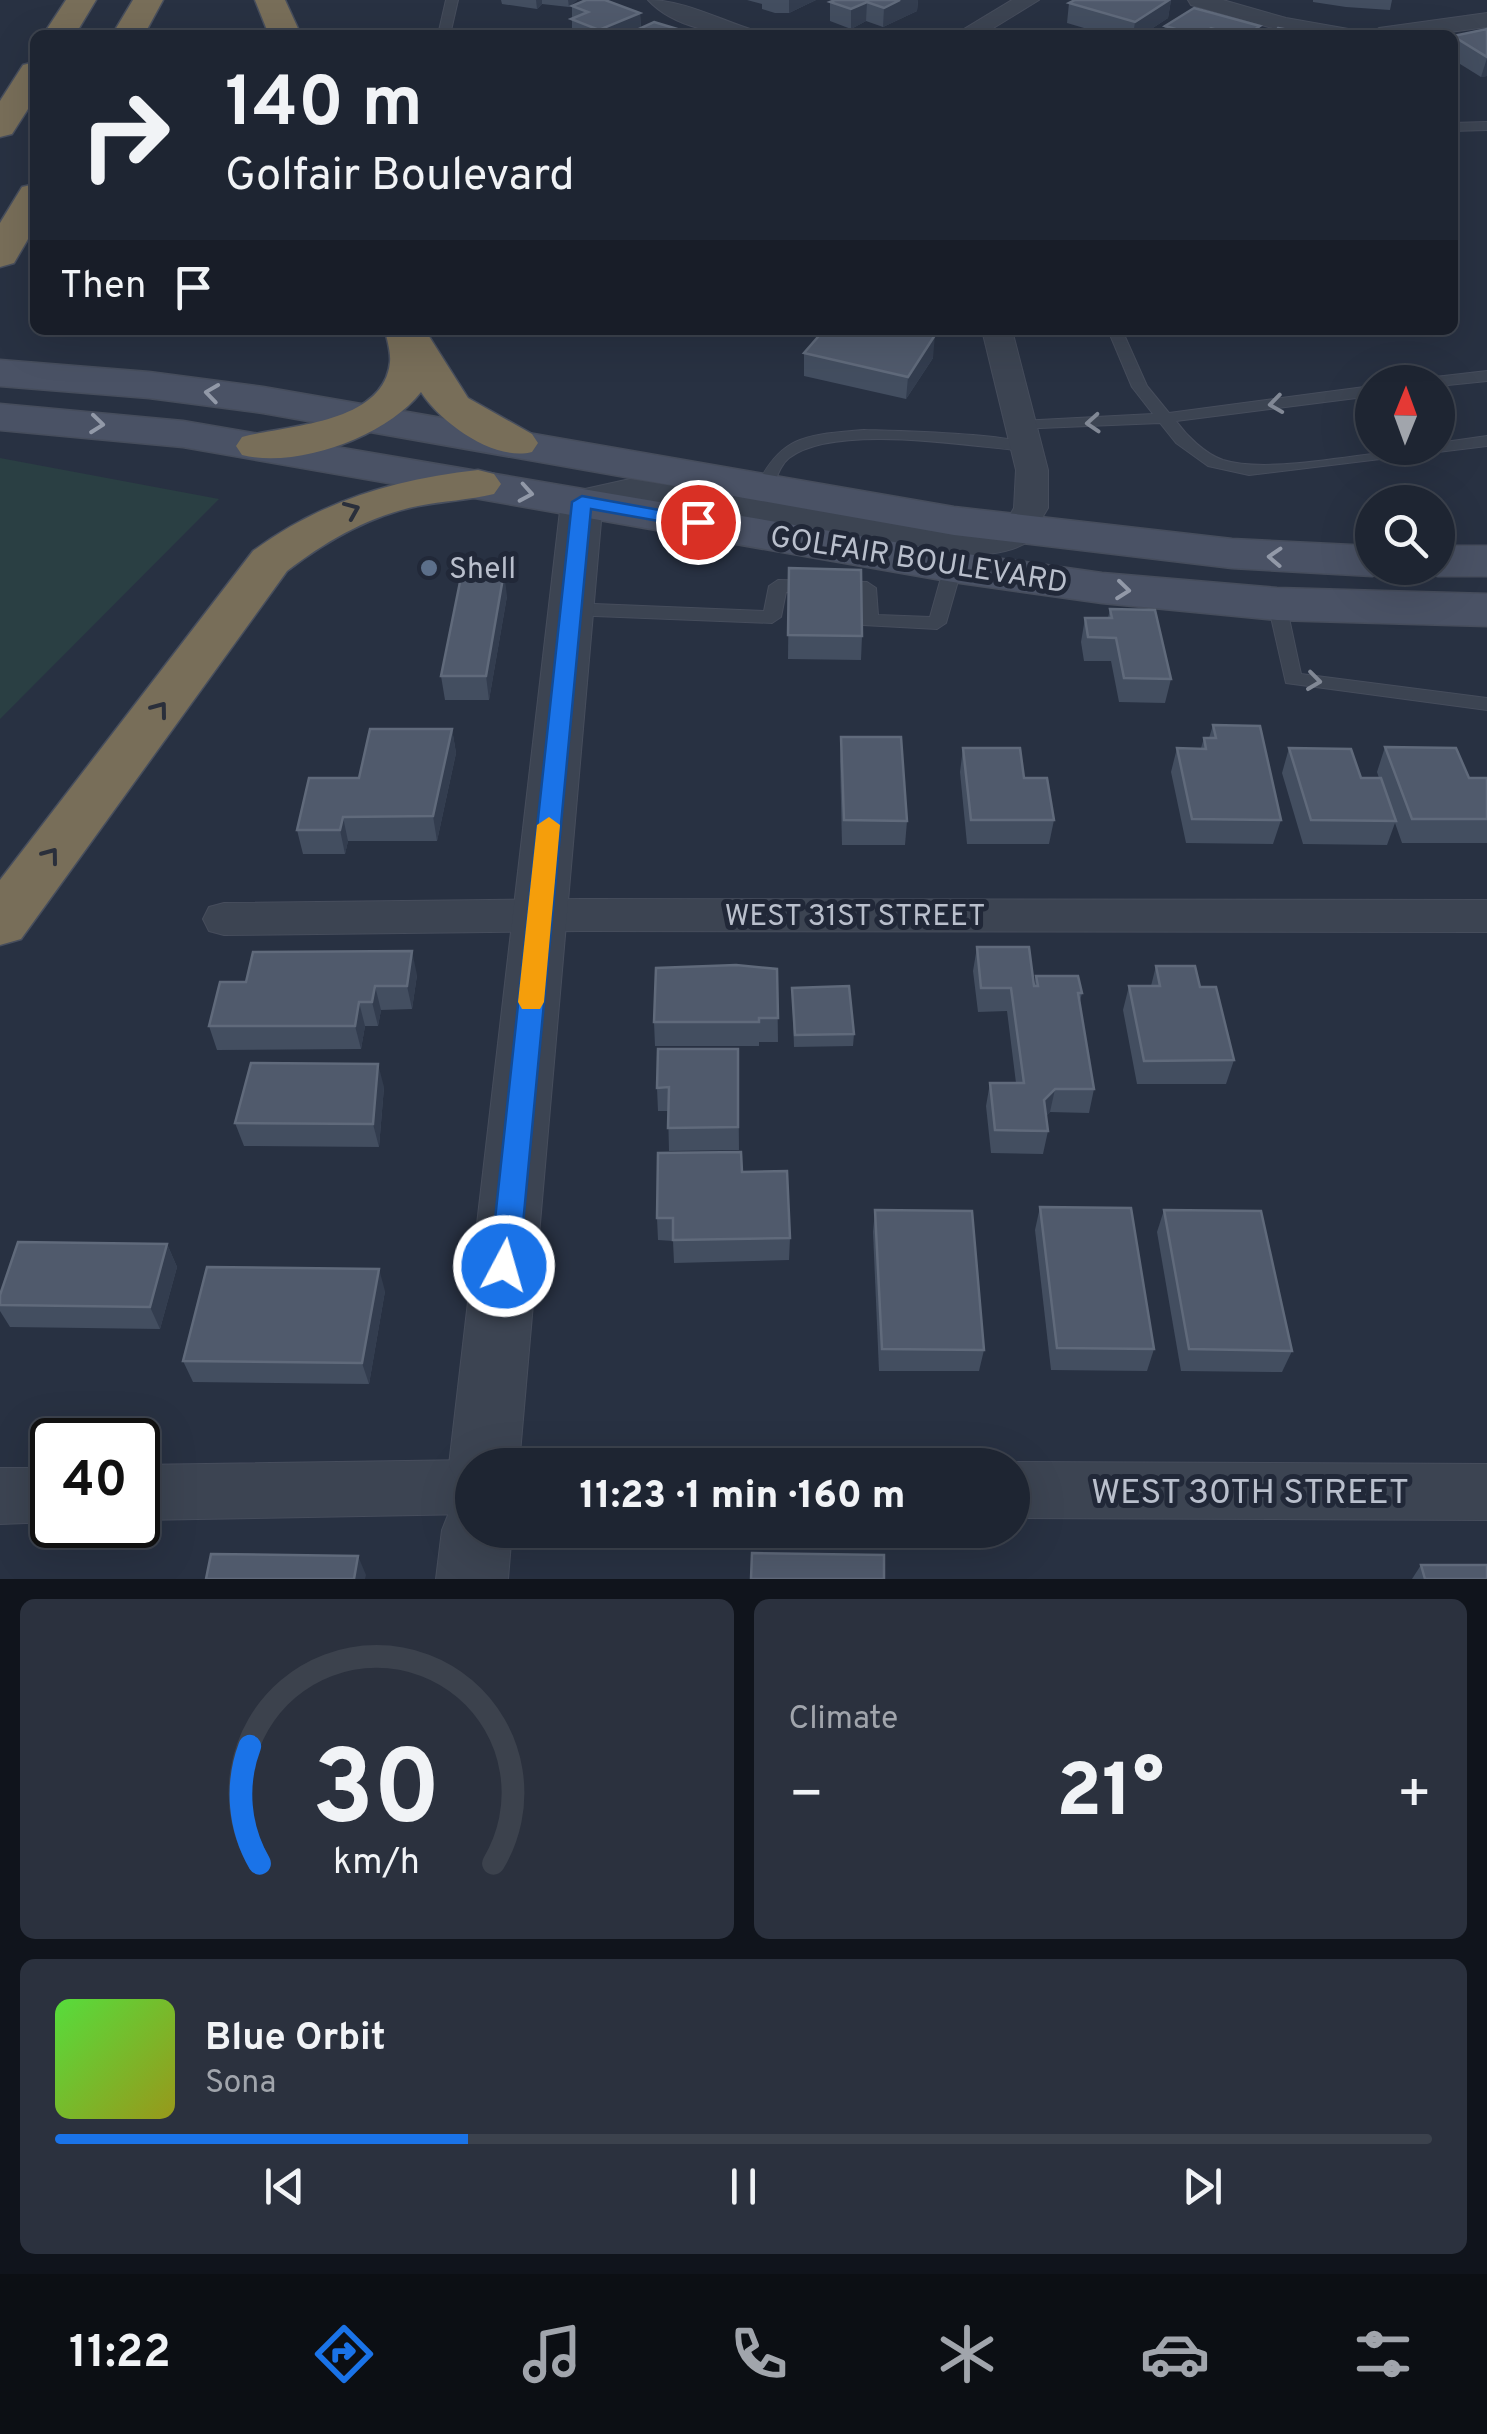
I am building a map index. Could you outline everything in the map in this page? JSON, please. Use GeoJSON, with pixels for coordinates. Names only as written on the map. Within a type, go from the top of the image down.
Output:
{"type":"FeatureCollection","features":[{"type":"Feature","properties":{"kind":"highway"},"geometry":{"type":"LineString","coordinates":[[62,30],[82,0]]}},
{"type":"Feature","properties":{"kind":"highway"},"geometry":{"type":"LineString","coordinates":[[131,30],[148,0]]}},
{"type":"Feature","properties":{"kind":"highway"},"geometry":{"type":"LineString","coordinates":[[270,0],[283,30]]}},
{"type":"Feature","properties":{"kind":"highway"},"geometry":{"type":"LineString","coordinates":[[0,127],[30,80]]}},
{"type":"Feature","properties":{"kind":"highway"},"geometry":{"type":"LineString","coordinates":[[0,255],[30,204]]}},
{"type":"Feature","properties":{"kind":"highway"},"geometry":{"type":"LineString","coordinates":[[270,561],[284,526],[338,429],[401,389],[409,364],[407,335]]}},
{"type":"Feature","properties":{"kind":"highway"},"geometry":{"type":"LineString","coordinates":[[407,335],[452,407],[516,443]]}},
{"type":"Feature","properties":{"kind":"highway"},"geometry":{"type":"LineString","coordinates":[[0,924],[270,561],[303,534],[370,502],[435,487],[478,484]]}},
{"type":"Feature","properties":{"kind":"main road","name":"GOLFAIR BOULEVARD"},"geometry":{"type":"LineString","coordinates":[[0,373],[149,385],[338,429],[478,484],[952,566],[1102,588],[1277,604],[1487,610]]}},
{"type":"Feature","properties":{"kind":"main road","name":"GOLFAIR BOULEVARD"},"geometry":{"type":"LineString","coordinates":[[0,417],[183,434],[258,446],[338,429],[516,443],[1018,530],[1250,556],[1355,559]]}},
{"type":"Feature","properties":{"kind":"main road"},"geometry":{"type":"LineString","coordinates":[[1455,561],[1487,561]]}},
{"type":"Feature","properties":{"kind":"street"},"geometry":{"type":"LineString","coordinates":[[660,0],[685,15],[730,30]]}},
{"type":"Feature","properties":{"kind":"street"},"geometry":{"type":"LineString","coordinates":[[974,30],[1028,0]]}},
{"type":"Feature","properties":{"kind":"street"},"geometry":{"type":"LineString","coordinates":[[1199,0],[1317,30]]}},
{"type":"Feature","properties":{"kind":"street"},"geometry":{"type":"LineString","coordinates":[[1415,30],[1487,20]]}},
{"type":"Feature","properties":{"kind":"street"},"geometry":{"type":"LineString","coordinates":[[486,1448],[582,502],[630,491],[933,541],[977,544],[1018,530],[1031,508],[1032,470],[999,335]]}},
{"type":"Feature","properties":{"kind":"street","name":"WEST 31ST STREET"},"geometry":{"type":"LineString","coordinates":[[224,919],[540,915],[1487,916]]}},
{"type":"Feature","properties":{"kind":"street"},"geometry":{"type":"LineString","coordinates":[[160,1493],[455,1487]]}},
{"type":"Feature","properties":{"kind":"street","name":"WEST 30TH STREET"},"geometry":{"type":"LineString","coordinates":[[1030,1490],[1487,1492]]}},
{"type":"Feature","properties":{"kind":"street"},"geometry":{"type":"LineString","coordinates":[[0,1496],[30,1495]]}},
{"type":"Feature","properties":{"kind":"street"},"geometry":{"type":"LineString","coordinates":[[472,1579],[475,1548]]}},
{"type":"Feature","properties":{"kind":"lane"},"geometry":{"type":"LineString","coordinates":[[445,30],[452,0]]}},
{"type":"Feature","properties":{"kind":"lane"},"geometry":{"type":"LineString","coordinates":[[1458,128],[1487,126]]}},
{"type":"Feature","properties":{"kind":"lane"},"geometry":{"type":"LineString","coordinates":[[1117,335],[1128,366],[1182,440],[1214,464],[1249,470],[1487,441]]}},
{"type":"Feature","properties":{"kind":"lane"},"geometry":{"type":"LineString","coordinates":[[1455,380],[1487,376]]}},
{"type":"Feature","properties":{"kind":"lane"},"geometry":{"type":"LineString","coordinates":[[764,488],[780,456],[805,442],[884,436],[1023,436],[1355,393]]}},
{"type":"Feature","properties":{"kind":"lane"},"geometry":{"type":"LineString","coordinates":[[570,609],[772,617],[778,586],[867,588],[869,621],[937,624],[952,566]]}},
{"type":"Feature","properties":{"kind":"lane"},"geometry":{"type":"LineString","coordinates":[[1277,604],[1293,678],[1487,704]]}},
{"type":"Feature","properties":{"kind":"green space"},"geometry":{"type":"Polygon","coordinates":[[[0,458],[219,499],[0,719],[0,458]]]}},
{"type":"Feature","properties":{"kind":"building"},"geometry":{"type":"Polygon","coordinates":[[[586,0],[605,0],[640,13],[599,30],[571,19],[588,12],[572,6],[586,0]]]}},
{"type":"Feature","properties":{"kind":"building"},"geometry":{"type":"Polygon","coordinates":[[[900,0],[884,8],[867,2],[851,9],[830,2],[900,0]]]}},
{"type":"Feature","properties":{"kind":"building"},"geometry":{"type":"Polygon","coordinates":[[[1169,0],[1135,22],[1069,3],[1169,0]]]}},
{"type":"Feature","properties":{"kind":"building"},"geometry":{"type":"Polygon","coordinates":[[[1194,8],[1260,26],[1254,30],[1179,30],[1165,26],[1194,8]]]}},
{"type":"Feature","properties":{"kind":"building"},"geometry":{"type":"Polygon","coordinates":[[[654,22],[680,30],[637,30],[654,22]]]}},
{"type":"Feature","properties":{"kind":"building"},"geometry":{"type":"Polygon","coordinates":[[[1487,29],[1487,57],[1458,39],[1458,35],[1487,29]]]}},
{"type":"Feature","properties":{"kind":"building"},"geometry":{"type":"Polygon","coordinates":[[[820,335],[935,335],[908,377],[804,353],[820,335]]]}},
{"type":"Feature","properties":{"kind":"building"},"geometry":{"type":"Polygon","coordinates":[[[789,568],[861,570],[862,636],[788,635],[789,568]]]}},
{"type":"Feature","properties":{"kind":"building"},"geometry":{"type":"Polygon","coordinates":[[[462,572],[504,572],[486,676],[441,676],[462,572]]]}},
{"type":"Feature","properties":{"kind":"building"},"geometry":{"type":"Polygon","coordinates":[[[1110,609],[1155,610],[1171,679],[1124,678],[1116,638],[1088,637],[1085,618],[1112,618],[1110,609]]]}},
{"type":"Feature","properties":{"kind":"building"},"geometry":{"type":"Polygon","coordinates":[[[1213,725],[1260,726],[1281,820],[1192,819],[1177,748],[1206,749],[1204,738],[1216,738],[1213,725]]]}},
{"type":"Feature","properties":{"kind":"building"},"geometry":{"type":"Polygon","coordinates":[[[370,729],[452,729],[433,816],[343,817],[340,830],[297,830],[309,778],[359,778],[370,729]]]}},
{"type":"Feature","properties":{"kind":"building"},"geometry":{"type":"Polygon","coordinates":[[[841,737],[901,737],[907,821],[844,820],[841,737]]]}},
{"type":"Feature","properties":{"kind":"building"},"geometry":{"type":"Polygon","coordinates":[[[1385,747],[1456,748],[1469,778],[1487,778],[1487,819],[1412,819],[1385,747]]]}},
{"type":"Feature","properties":{"kind":"building"},"geometry":{"type":"Polygon","coordinates":[[[963,748],[1020,748],[1024,778],[1047,778],[1054,820],[971,820],[963,748]]]}},
{"type":"Feature","properties":{"kind":"building"},"geometry":{"type":"Polygon","coordinates":[[[1289,748],[1351,749],[1361,778],[1381,778],[1396,821],[1311,820],[1289,748]]]}},
{"type":"Feature","properties":{"kind":"building"},"geometry":{"type":"Polygon","coordinates":[[[977,947],[1029,947],[1034,986],[1038,986],[1036,976],[1078,976],[1094,1089],[1055,1089],[1044,1100],[1048,1131],[995,1130],[990,1083],[1024,1083],[1011,988],[981,988],[977,947]]]}},
{"type":"Feature","properties":{"kind":"building"},"geometry":{"type":"Polygon","coordinates":[[[412,951],[407,986],[375,986],[372,1002],[359,1002],[355,1026],[209,1026],[220,982],[246,982],[253,952],[412,951]]]}},
{"type":"Feature","properties":{"kind":"building"},"geometry":{"type":"Polygon","coordinates":[[[736,965],[777,969],[778,1018],[759,1018],[759,1022],[654,1022],[656,968],[736,965]]]}},
{"type":"Feature","properties":{"kind":"building"},"geometry":{"type":"Polygon","coordinates":[[[1156,966],[1195,966],[1200,987],[1216,987],[1234,1060],[1144,1061],[1129,986],[1160,986],[1156,966]]]}},
{"type":"Feature","properties":{"kind":"building"},"geometry":{"type":"Polygon","coordinates":[[[849,986],[854,1034],[795,1035],[792,988],[849,986]]]}},
{"type":"Feature","properties":{"kind":"building"},"geometry":{"type":"Polygon","coordinates":[[[658,1049],[738,1049],[738,1127],[668,1128],[669,1087],[657,1088],[658,1049]]]}},
{"type":"Feature","properties":{"kind":"building"},"geometry":{"type":"Polygon","coordinates":[[[251,1063],[378,1064],[373,1124],[235,1123],[251,1063]]]}},
{"type":"Feature","properties":{"kind":"building"},"geometry":{"type":"Polygon","coordinates":[[[741,1152],[742,1172],[787,1171],[790,1238],[673,1240],[673,1218],[657,1218],[658,1153],[741,1152]]]}},
{"type":"Feature","properties":{"kind":"building"},"geometry":{"type":"Polygon","coordinates":[[[1040,1207],[1131,1208],[1154,1349],[1057,1348],[1040,1207]]]}},
{"type":"Feature","properties":{"kind":"building"},"geometry":{"type":"Polygon","coordinates":[[[875,1210],[972,1211],[984,1350],[882,1349],[875,1210]]]}},
{"type":"Feature","properties":{"kind":"building"},"geometry":{"type":"Polygon","coordinates":[[[1164,1210],[1261,1211],[1292,1351],[1189,1349],[1164,1210]]]}},
{"type":"Feature","properties":{"kind":"building"},"geometry":{"type":"Polygon","coordinates":[[[18,1242],[167,1244],[150,1307],[0,1305],[18,1242]]]}},
{"type":"Feature","properties":{"kind":"building"},"geometry":{"type":"Polygon","coordinates":[[[207,1267],[379,1269],[362,1363],[183,1361],[207,1267]]]}},
{"type":"Feature","properties":{"kind":"building"},"geometry":{"type":"Polygon","coordinates":[[[752,1553],[884,1555],[884,1579],[751,1579],[752,1553]]]}},
{"type":"Feature","properties":{"kind":"building"},"geometry":{"type":"Polygon","coordinates":[[[211,1554],[358,1556],[354,1579],[206,1579],[211,1554]]]}},
{"type":"Feature","properties":{"kind":"building"},"geometry":{"type":"Polygon","coordinates":[[[1421,1565],[1487,1565],[1487,1579],[1425,1579],[1421,1565]]]}},
{"type":"Feature","properties":{"kind":"slow traffic"},"geometry":{"type":"LineString","coordinates":[[531,1002],[549,825]]}},
{"type":"Feature","properties":{"kind":"place","name":"Shell"},"geometry":{"type":"Point","coordinates":[429,568]}},
{"type":"Feature","properties":{"kind":"route"},"geometry":{"type":"LineString","coordinates":[[504,1266],[582,502],[698,522]]}}]}
